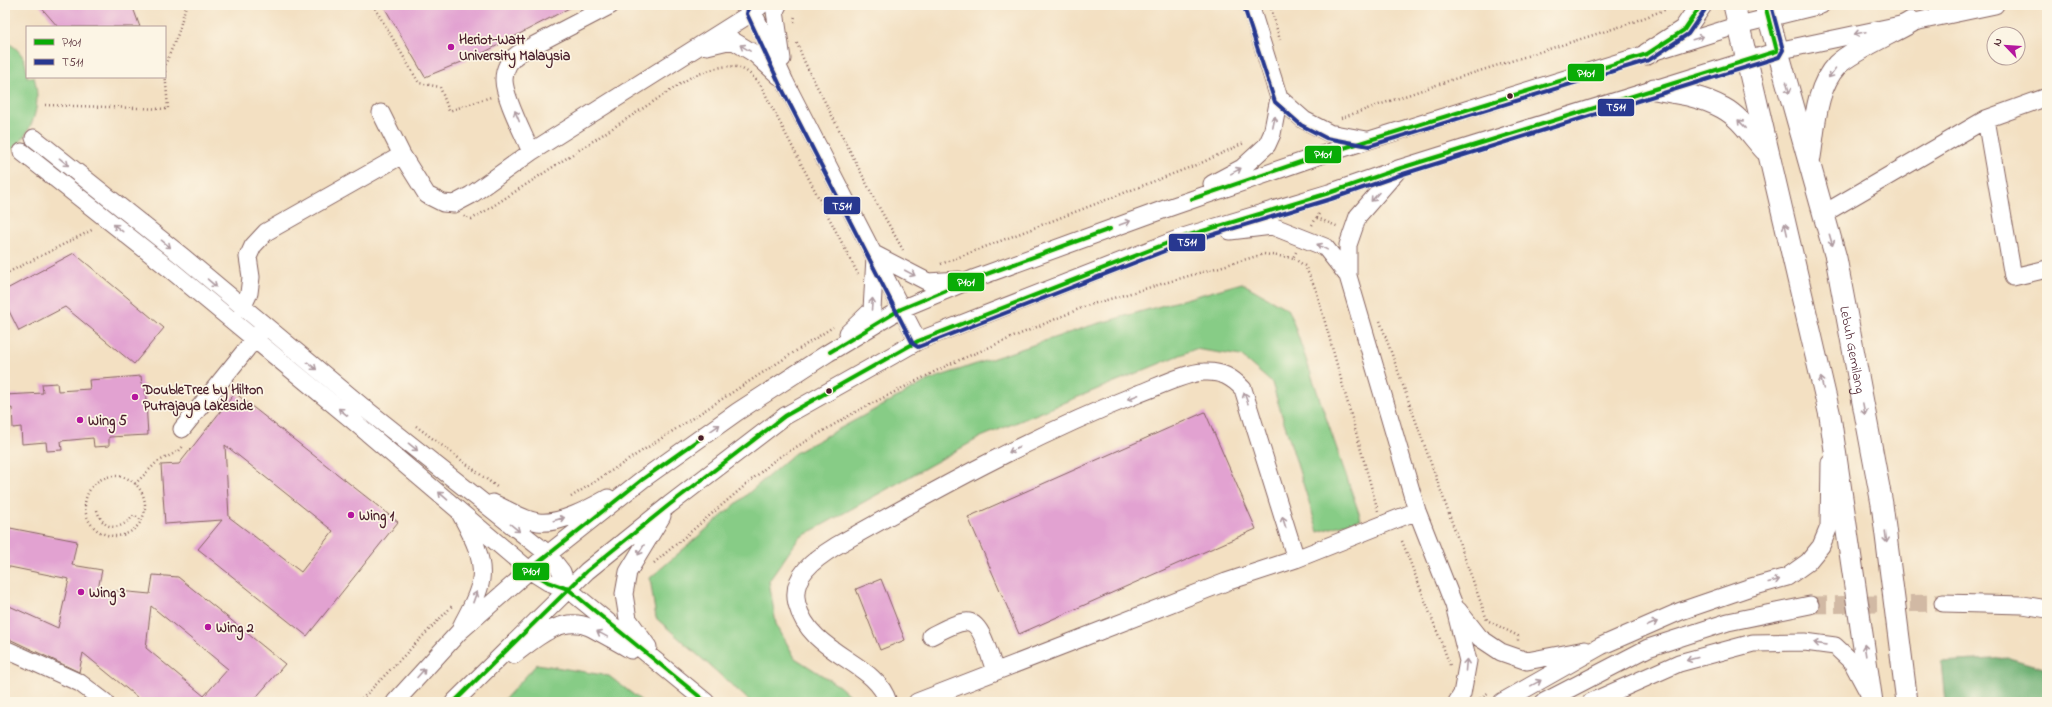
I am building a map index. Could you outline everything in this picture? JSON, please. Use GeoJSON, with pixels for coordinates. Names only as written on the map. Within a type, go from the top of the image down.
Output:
{"type":"FeatureCollection","features":[{"type":"Feature","properties":{"kind":"main road"},"geometry":{"type":"LineString","coordinates":[[1647,54],[1684,30],[1701,5]]}},
{"type":"Feature","properties":{"kind":"main road"},"geometry":{"type":"LineString","coordinates":[[1734,5],[1830,416],[1872,701]]}},
{"type":"Feature","properties":{"kind":"main road","name":"Lebuh Gemilang"},"geometry":{"type":"LineString","coordinates":[[1767,11],[1836,258],[1882,504],[1908,702]]}},
{"type":"Feature","properties":{"kind":"main road"},"geometry":{"type":"LineString","coordinates":[[1809,164],[1818,103],[1831,74],[1838,64],[1911,22]]}},
{"type":"Feature","properties":{"kind":"main road"},"geometry":{"type":"LineString","coordinates":[[1654,89],[1698,97],[1724,108],[1741,122],[1768,154]]}},
{"type":"Feature","properties":{"kind":"street"},"geometry":{"type":"LineString","coordinates":[[531,152],[507,92],[505,74],[512,57],[611,5]]}},
{"type":"Feature","properties":{"kind":"street"},"geometry":{"type":"LineString","coordinates":[[778,5],[775,11],[785,82]]}},
{"type":"Feature","properties":{"kind":"street"},"geometry":{"type":"LineString","coordinates":[[1165,209],[1242,168],[1267,145],[1273,130],[1279,98],[1250,5]]}},
{"type":"Feature","properties":{"kind":"street"},"geometry":{"type":"LineString","coordinates":[[395,702],[459,632],[548,554],[643,480],[737,412],[828,353],[901,309],[973,279],[1165,209],[1369,140],[1739,25],[1767,11],[1821,5]]}},
{"type":"Feature","properties":{"kind":"street"},"geometry":{"type":"LineString","coordinates":[[454,702],[568,589],[668,505],[785,416],[918,341],[1182,237],[1329,193],[1401,168],[1777,51],[1994,5]]}},
{"type":"Feature","properties":{"kind":"street"},"geometry":{"type":"LineString","coordinates":[[381,112],[402,155],[427,195],[443,203],[454,204],[471,195],[531,152],[757,8],[785,82],[876,255],[901,309],[918,341]]}},
{"type":"Feature","properties":{"kind":"street"},"geometry":{"type":"LineString","coordinates":[[693,49],[732,40],[755,54],[785,82]]}},
{"type":"Feature","properties":{"kind":"street"},"geometry":{"type":"LineString","coordinates":[[1823,214],[1986,119],[2047,97]]}},
{"type":"Feature","properties":{"kind":"street"},"geometry":{"type":"LineString","coordinates":[[1279,98],[1304,120],[1329,133],[1369,140]]}},
{"type":"Feature","properties":{"kind":"street"},"geometry":{"type":"LineString","coordinates":[[1986,119],[2013,277],[2047,269]]}},
{"type":"Feature","properties":{"kind":"street"},"geometry":{"type":"LineString","coordinates":[[34,138],[183,257],[242,308],[260,333],[529,570],[548,582],[568,589],[706,702]]}},
{"type":"Feature","properties":{"kind":"street"},"geometry":{"type":"LineString","coordinates":[[22,152],[170,270],[260,333],[471,493],[548,554],[562,572],[568,589]]}},
{"type":"Feature","properties":{"kind":"street"},"geometry":{"type":"LineString","coordinates":[[242,308],[249,293],[251,277],[248,257],[253,246],[266,232],[402,155]]}},
{"type":"Feature","properties":{"kind":"street"},"geometry":{"type":"LineString","coordinates":[[1401,168],[1358,216],[1351,232],[1348,245],[1348,276],[1417,511],[1454,605],[1468,661],[1462,694],[1457,702]]}},
{"type":"Feature","properties":{"kind":"street"},"geometry":{"type":"LineString","coordinates":[[1182,237],[1272,226],[1325,248],[1348,276]]}},
{"type":"Feature","properties":{"kind":"street"},"geometry":{"type":"LineString","coordinates":[[876,255],[928,282],[973,279]]}},
{"type":"Feature","properties":{"kind":"street"},"geometry":{"type":"LineString","coordinates":[[828,353],[872,310],[876,255]]}},
{"type":"Feature","properties":{"kind":"street"},"geometry":{"type":"LineString","coordinates":[[182,429],[260,333]]}},
{"type":"Feature","properties":{"kind":"street"},"geometry":{"type":"LineString","coordinates":[[888,702],[885,692],[871,677],[812,634],[800,616],[796,598],[797,585],[805,571],[816,559],[836,546],[963,474],[1083,416],[1181,378],[1202,372],[1219,372],[1233,379],[1243,389],[1296,560]]}},
{"type":"Feature","properties":{"kind":"street"},"geometry":{"type":"LineString","coordinates":[[1497,696],[1601,646],[1681,611],[1748,588],[1787,577],[1808,562],[1821,546],[1829,528],[1830,416]]}},
{"type":"Feature","properties":{"kind":"street"},"geometry":{"type":"LineString","coordinates":[[471,493],[537,522],[547,522],[573,515],[643,480]]}},
{"type":"Feature","properties":{"kind":"street"},"geometry":{"type":"LineString","coordinates":[[661,665],[628,619],[624,594],[628,572],[668,505]]}},
{"type":"Feature","properties":{"kind":"street"},"geometry":{"type":"LineString","coordinates":[[459,509],[480,558],[481,579],[474,601],[459,632]]}},
{"type":"Feature","properties":{"kind":"street"},"geometry":{"type":"LineString","coordinates":[[916,702],[1226,582],[1296,560],[1417,511]]}},
{"type":"Feature","properties":{"kind":"street"},"geometry":{"type":"LineString","coordinates":[[1943,603],[2023,605],[2047,609]]}},
{"type":"Feature","properties":{"kind":"street"},"geometry":{"type":"LineString","coordinates":[[1454,605],[1480,638],[1501,652],[1527,661],[1601,646]]}},
{"type":"Feature","properties":{"kind":"street"},"geometry":{"type":"LineString","coordinates":[[1544,702],[1648,648],[1728,622],[1810,605]]}},
{"type":"Feature","properties":{"kind":"street"},"geometry":{"type":"LineString","coordinates":[[931,636],[966,622],[974,623],[980,629],[995,671]]}},
{"type":"Feature","properties":{"kind":"street"},"geometry":{"type":"LineString","coordinates":[[454,702],[536,638],[557,626],[573,623],[588,627],[661,665]]}},
{"type":"Feature","properties":{"kind":"street"},"geometry":{"type":"LineString","coordinates":[[1591,702],[1679,663],[1753,643],[1805,642],[1835,646],[1852,662],[1872,701]]}},
{"type":"Feature","properties":{"kind":"street"},"geometry":{"type":"LineString","coordinates":[[5,648],[80,683],[105,702]]}},
{"type":"Feature","properties":{"kind":"path"},"geometry":{"type":"LineString","coordinates":[[166,63],[178,34],[186,5]]}},
{"type":"Feature","properties":{"kind":"path"},"geometry":{"type":"LineString","coordinates":[[373,5],[419,83],[440,87],[449,111],[507,92]]}},
{"type":"Feature","properties":{"kind":"path"},"geometry":{"type":"LineString","coordinates":[[1270,5],[1280,41]]}},
{"type":"Feature","properties":{"kind":"path"},"geometry":{"type":"LineString","coordinates":[[1334,120],[1357,114],[1451,80],[1625,25],[1664,10],[1669,5]]}},
{"type":"Feature","properties":{"kind":"path"},"geometry":{"type":"LineString","coordinates":[[794,26],[795,16]]}},
{"type":"Feature","properties":{"kind":"path"},"geometry":{"type":"LineString","coordinates":[[796,39],[805,63],[859,166],[875,200],[904,251]]}},
{"type":"Feature","properties":{"kind":"path"},"geometry":{"type":"LineString","coordinates":[[454,204],[466,218],[472,219],[691,77],[713,68],[734,66],[746,71],[760,84],[860,278]]}},
{"type":"Feature","properties":{"kind":"path"},"geometry":{"type":"LineString","coordinates":[[45,105],[168,109],[166,78]]}},
{"type":"Feature","properties":{"kind":"path"},"geometry":{"type":"LineString","coordinates":[[939,265],[1201,163],[1273,130]]}},
{"type":"Feature","properties":{"kind":"path"},"geometry":{"type":"LineString","coordinates":[[1293,258],[1317,218],[1329,193]]}},
{"type":"Feature","properties":{"kind":"path"},"geometry":{"type":"LineString","coordinates":[[1317,218],[1351,232]]}},
{"type":"Feature","properties":{"kind":"path"},"geometry":{"type":"LineString","coordinates":[[5,274],[98,227]]}},
{"type":"Feature","properties":{"kind":"path"},"geometry":{"type":"LineString","coordinates":[[651,565],[776,459],[857,411],[950,364],[1086,306],[1264,254],[1293,258],[1305,266],[1316,290],[1382,525]]}},
{"type":"Feature","properties":{"kind":"path"},"geometry":{"type":"LineString","coordinates":[[1377,314],[1487,620],[1518,636],[1515,657]]}},
{"type":"Feature","properties":{"kind":"path"},"geometry":{"type":"LineString","coordinates":[[567,500],[840,323]]}},
{"type":"Feature","properties":{"kind":"path"},"geometry":{"type":"LineString","coordinates":[[415,426],[498,487]]}},
{"type":"Feature","properties":{"kind":"path"},"geometry":{"type":"LineString","coordinates":[[117,476],[127,478],[135,484],[143,497],[145,505],[141,520],[135,528],[122,535],[108,536],[98,532],[91,525],[86,516],[84,506],[86,497],[91,488],[98,481],[107,477],[117,476]]}},
{"type":"Feature","properties":{"kind":"path"},"geometry":{"type":"LineString","coordinates":[[96,510],[103,522],[110,527],[118,527],[128,523],[134,515],[141,520]]}},
{"type":"Feature","properties":{"kind":"path"},"geometry":{"type":"LineString","coordinates":[[1402,541],[1452,668]]}},
{"type":"Feature","properties":{"kind":"path"},"geometry":{"type":"LineString","coordinates":[[359,702],[458,600]]}},
{"type":"Feature","properties":{"kind":"path"},"geometry":{"type":"LineString","coordinates":[[1476,702],[1497,696]]}},
{"type":"Feature","properties":{"kind":"green space"},"geometry":{"type":"Polygon","coordinates":[[[5,41],[15,48],[22,56],[26,65],[26,78],[34,78],[37,100],[36,111],[28,131],[22,140],[5,155],[5,41]]]}},
{"type":"Feature","properties":{"kind":"green space"},"geometry":{"type":"Polygon","coordinates":[[[1242,283],[1289,310],[1361,519],[1318,532],[1272,383],[1241,356],[1195,349],[981,437],[799,538],[769,581],[776,624],[795,658],[839,686],[857,702],[751,702],[656,618],[650,578],[795,453],[929,380],[1086,327],[1242,283]]]}},
{"type":"Feature","properties":{"kind":"green space"},"geometry":{"type":"Polygon","coordinates":[[[2009,658],[2047,669],[2047,702],[1945,702],[1941,662],[2009,658]]]}},
{"type":"Feature","properties":{"kind":"green space"},"geometry":{"type":"Polygon","coordinates":[[[537,664],[609,676],[643,702],[502,702],[537,664]]]}},
{"type":"Feature","properties":{"kind":"building"},"geometry":{"type":"Polygon","coordinates":[[[39,5],[132,5],[140,26],[57,26],[39,5]]]}},
{"type":"Feature","properties":{"kind":"building","name":"Heriot-Watt University Malaysia"},"geometry":{"type":"Polygon","coordinates":[[[383,5],[575,5],[481,54],[425,77],[383,5]]]}},
{"type":"Feature","properties":{"kind":"building"},"geometry":{"type":"Polygon","coordinates":[[[74,253],[164,328],[134,364],[65,307],[19,331],[5,303],[5,290],[74,253]]]}},
{"type":"Feature","properties":{"kind":"building","name":"Wing 5"},"geometry":{"type":"Polygon","coordinates":[[[141,376],[142,385],[145,385],[148,435],[109,437],[109,446],[94,447],[93,438],[61,441],[62,450],[47,451],[46,442],[22,444],[21,427],[13,428],[12,408],[5,410],[5,395],[43,393],[42,384],[57,383],[58,391],[90,389],[89,380],[141,376]]]}},
{"type":"Feature","properties":{"kind":"building","name":"Wing 1"},"geometry":{"type":"Polygon","coordinates":[[[235,393],[398,522],[307,636],[198,549],[222,520],[165,524],[161,465],[179,464],[235,393]],[[225,445],[229,517],[301,572],[333,531],[225,445]]]}},
{"type":"Feature","properties":{"kind":"building"},"geometry":{"type":"Polygon","coordinates":[[[1205,412],[1256,529],[1019,634],[968,517],[1205,412]]]}},
{"type":"Feature","properties":{"kind":"building","name":"Wing 2"},"geometry":{"type":"Polygon","coordinates":[[[5,527],[77,541],[72,565],[102,570],[98,589],[150,594],[153,575],[178,577],[285,664],[252,702],[143,702],[83,653],[79,672],[5,637],[5,604],[58,628],[69,579],[5,566],[5,527]],[[151,606],[146,648],[204,696],[228,669],[151,606]]]}},
{"type":"Feature","properties":{"kind":"building"},"geometry":{"type":"Polygon","coordinates":[[[881,579],[905,640],[880,650],[856,589],[881,579]]]}},
{"type":"Feature","properties":{"kind":"tunnel"},"geometry":{"type":"LineString","coordinates":[[1810,605],[1943,603]]}},
{"type":"Feature","properties":{"kind":"transit line","name":"T511"},"geometry":{"type":"LineString","coordinates":[[752,5],[748,9],[747,14],[780,85],[913,344],[918,347],[1185,243],[1331,199],[1403,174],[1779,57],[1783,50],[1771,5]]}},
{"type":"Feature","properties":{"kind":"transit line","name":"P101"},"geometry":{"type":"LineString","coordinates":[[1192,199],[1318,156],[1647,54],[1684,30],[1701,5]]}},
{"type":"Feature","properties":{"kind":"transit line","name":"P101"},"geometry":{"type":"LineString","coordinates":[[454,702],[587,571],[669,505],[785,416],[918,341],[1183,237],[1329,193],[1401,168],[1777,51],[1765,5]]}},
{"type":"Feature","properties":{"kind":"transit line","name":"T511"},"geometry":{"type":"LineString","coordinates":[[1244,7],[1275,102],[1301,125],[1326,138],[1369,146],[1649,60],[1688,34],[1706,8]]}},
{"type":"Feature","properties":{"kind":"transit line","name":"P101"},"geometry":{"type":"LineString","coordinates":[[830,352],[901,309],[973,279],[1110,229]]}},
{"type":"Feature","properties":{"kind":"transit line","name":"P101"},"geometry":{"type":"LineString","coordinates":[[701,438],[643,479],[529,570],[548,582],[568,589],[706,702]]}},
{"type":"Feature","properties":{"kind":"place","name":"Heriot-Watt University Malaysia"},"geometry":{"type":"Point","coordinates":[451,47]}},
{"type":"Feature","properties":{"kind":"place","name":"DoubleTree by Hilton Putrajaya Lakeside"},"geometry":{"type":"Point","coordinates":[135,397]}},
{"type":"Feature","properties":{"kind":"place","name":"Wing 5"},"geometry":{"type":"Point","coordinates":[80,420]}},
{"type":"Feature","properties":{"kind":"place","name":"Wing 1"},"geometry":{"type":"Point","coordinates":[351,515]}},
{"type":"Feature","properties":{"kind":"place","name":"Wing 3"},"geometry":{"type":"Point","coordinates":[81,592]}},
{"type":"Feature","properties":{"kind":"place","name":"Wing 2"},"geometry":{"type":"Point","coordinates":[208,627]}}]}
